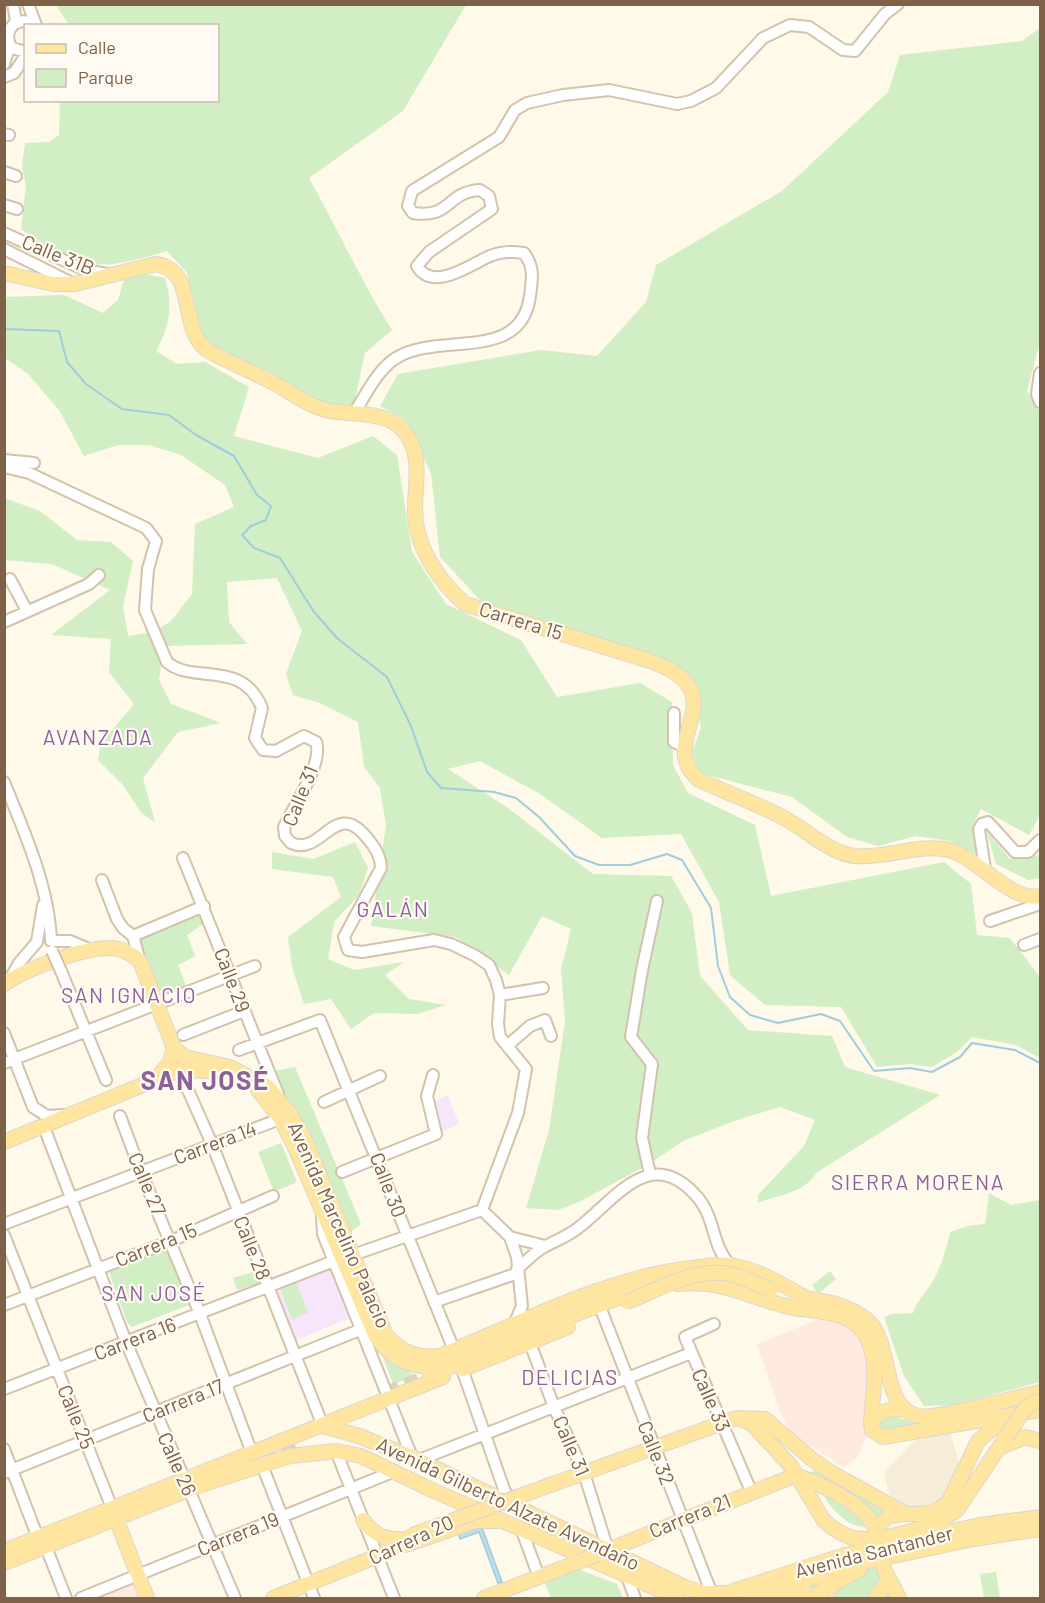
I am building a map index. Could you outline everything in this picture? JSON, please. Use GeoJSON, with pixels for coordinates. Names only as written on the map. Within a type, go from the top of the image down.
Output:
{"type":"FeatureCollection","features":[{"type":"Feature","properties":{"kind":"main road","name":"Carrera 15"},"geometry":{"type":"LineString","coordinates":[[4,273],[53,284],[75,284],[156,264],[167,266],[177,273],[184,286],[193,329],[198,341],[209,352],[272,382],[302,400],[329,410],[385,418],[402,429],[413,444],[418,474],[415,512],[419,534],[428,558],[446,586],[465,604],[672,668],[683,676],[694,696],[694,708],[685,747]]}},
{"type":"Feature","properties":{"kind":"main road"},"geometry":{"type":"LineString","coordinates":[[685,747],[684,761],[699,780],[787,819],[836,850],[852,855],[872,856],[933,849],[948,850],[985,869],[1005,885],[1038,903]]}},
{"type":"Feature","properties":{"kind":"main road"},"geometry":{"type":"LineString","coordinates":[[7,982],[91,950],[111,948],[128,951],[140,961],[174,1048],[170,1062],[162,1074],[150,1083]]}},
{"type":"Feature","properties":{"kind":"main road","name":"Avenida Marcelino Palacio"},"geometry":{"type":"LineString","coordinates":[[174,1048],[194,1060],[230,1067],[248,1075],[268,1086],[282,1102],[285,1116],[321,1208],[376,1337],[391,1355],[414,1366],[438,1366],[644,1288],[698,1282],[727,1286],[784,1306],[835,1313],[855,1323],[869,1341],[873,1357],[871,1423]]}},
{"type":"Feature","properties":{"kind":"main road","name":"Avenida Marcelino Palacio"},"geometry":{"type":"LineString","coordinates":[[4,1142],[179,1070],[194,1069],[228,1076],[255,1088],[285,1116],[306,1142],[343,1258],[386,1335],[397,1348],[424,1358],[440,1356],[636,1279],[681,1269],[730,1265],[754,1270],[806,1298]]}},
{"type":"Feature","properties":{"kind":"main road","name":"Avenida Marcelino Palacio"},"geometry":{"type":"LineString","coordinates":[[324,1426],[691,1277],[723,1273],[771,1290],[841,1304],[868,1321],[879,1337],[893,1390],[906,1410]]}},
{"type":"Feature","properties":{"kind":"main road","name":"Avenida Marcelino Palacio"},"geometry":{"type":"LineString","coordinates":[[430,1375],[559,1321]]}},
{"type":"Feature","properties":{"kind":"main road"},"geometry":{"type":"LineString","coordinates":[[872,1400],[878,1403],[883,1402],[893,1390]]}},
{"type":"Feature","properties":{"kind":"main road"},"geometry":{"type":"LineString","coordinates":[[1041,1392],[927,1417],[906,1410],[886,1410],[878,1414],[871,1423],[876,1434],[890,1437],[1041,1410]]}},
{"type":"Feature","properties":{"kind":"main road"},"geometry":{"type":"LineString","coordinates":[[736,1418],[751,1424],[788,1462],[824,1521],[845,1535],[873,1538],[939,1522],[957,1510],[1026,1407],[1041,1400]]}},
{"type":"Feature","properties":{"kind":"main road"},"geometry":{"type":"LineString","coordinates":[[796,1475],[819,1484],[853,1505],[876,1528],[889,1516],[933,1512],[948,1503],[978,1441],[992,1429],[1026,1414]]}},
{"type":"Feature","properties":{"kind":"main road"},"geometry":{"type":"LineString","coordinates":[[736,1418],[765,1419],[813,1460],[906,1514]]}},
{"type":"Feature","properties":{"kind":"main road","name":"Carrera 20"},"geometry":{"type":"LineString","coordinates":[[273,1599],[381,1555],[411,1536],[736,1418]]}},
{"type":"Feature","properties":{"kind":"main road","name":"Avenida Gilberto Alzate Avendaño"},"geometry":{"type":"LineString","coordinates":[[4,1563],[42,1542],[259,1458],[324,1426],[359,1436],[416,1458],[521,1504],[603,1552],[706,1595]]}},
{"type":"Feature","properties":{"kind":"main road"},"geometry":{"type":"LineString","coordinates":[[997,1451],[1018,1438],[1025,1437],[1041,1441]]}},
{"type":"Feature","properties":{"kind":"main road","name":"Avenida Gilberto Alzate Avendaño"},"geometry":{"type":"LineString","coordinates":[[259,1458],[336,1452],[361,1456],[522,1531],[627,1574],[678,1599]]}},
{"type":"Feature","properties":{"kind":"main road","name":"Carrera 21"},"geometry":{"type":"LineString","coordinates":[[484,1599],[796,1475]]}},
{"type":"Feature","properties":{"kind":"main road","name":"Calle 25"},"geometry":{"type":"LineString","coordinates":[[114,1514],[147,1599]]}},
{"type":"Feature","properties":{"kind":"main road","name":"Avenida Santander"},"geometry":{"type":"LineString","coordinates":[[706,1595],[738,1590],[832,1558],[980,1525],[1041,1517]]}},
{"type":"Feature","properties":{"kind":"main road"},"geometry":{"type":"LineString","coordinates":[[363,1520],[377,1535],[386,1539],[411,1536]]}},
{"type":"Feature","properties":{"kind":"main road"},"geometry":{"type":"LineString","coordinates":[[381,1555],[476,1521],[505,1522]]}},
{"type":"Feature","properties":{"kind":"main road","name":"Avenida Santander"},"geometry":{"type":"LineString","coordinates":[[757,1596],[810,1577],[903,1554],[985,1536],[1041,1529]]}},
{"type":"Feature","properties":{"kind":"main road"},"geometry":{"type":"LineString","coordinates":[[832,1558],[836,1545],[845,1535]]}},
{"type":"Feature","properties":{"kind":"main road","name":"Avenida Gilberto Alzate Avendaño"},"geometry":{"type":"LineString","coordinates":[[4,1551],[42,1542]]}},
{"type":"Feature","properties":{"kind":"main road"},"geometry":{"type":"LineString","coordinates":[[757,1596],[799,1592],[820,1596],[866,1567],[903,1554]]}},
{"type":"Feature","properties":{"kind":"main road"},"geometry":{"type":"LineString","coordinates":[[876,1599],[886,1574],[899,1599]]}},
{"type":"Feature","properties":{"kind":"street"},"geometry":{"type":"LineString","coordinates":[[4,64],[13,4]]}},
{"type":"Feature","properties":{"kind":"street"},"geometry":{"type":"LineString","coordinates":[[28,4],[35,24]]}},
{"type":"Feature","properties":{"kind":"street"},"geometry":{"type":"LineString","coordinates":[[354,413],[382,370],[396,357],[420,349],[505,336],[518,328],[528,312],[533,271],[524,253],[508,251],[492,255],[466,269],[432,278],[422,274],[417,266],[429,252],[492,209],[489,196],[480,190],[471,191],[456,197],[438,214],[413,213],[408,206],[412,191],[499,137],[521,106],[563,95],[609,90],[677,104],[692,101],[716,88],[758,42],[774,31],[790,25],[804,26],[843,50],[852,52],[860,47],[879,20],[898,4]]}},
{"type":"Feature","properties":{"kind":"street"},"geometry":{"type":"LineString","coordinates":[[9,32],[25,20],[32,24]]}},
{"type":"Feature","properties":{"kind":"street"},"geometry":{"type":"LineString","coordinates":[[9,32],[16,51],[24,53]]}},
{"type":"Feature","properties":{"kind":"street"},"geometry":{"type":"LineString","coordinates":[[4,77],[14,73],[24,57]]}},
{"type":"Feature","properties":{"kind":"street"},"geometry":{"type":"LineString","coordinates":[[4,172],[16,176]]}},
{"type":"Feature","properties":{"kind":"street"},"geometry":{"type":"LineString","coordinates":[[4,205],[17,209]]}},
{"type":"Feature","properties":{"kind":"street","name":"Calle 31B"},"geometry":{"type":"LineString","coordinates":[[4,233],[85,270],[113,275]]}},
{"type":"Feature","properties":{"kind":"street","name":"Calle 31B"},"geometry":{"type":"LineString","coordinates":[[4,249],[75,284]]}},
{"type":"Feature","properties":{"kind":"street"},"geometry":{"type":"LineString","coordinates":[[1041,373],[1036,394],[1041,402]]}},
{"type":"Feature","properties":{"kind":"street"},"geometry":{"type":"LineString","coordinates":[[4,460],[34,463]]}},
{"type":"Feature","properties":{"kind":"street","name":"Calle 31"},"geometry":{"type":"LineString","coordinates":[[4,467],[29,473],[146,528],[156,541],[148,569],[146,616],[167,662],[187,670],[210,672],[248,686],[262,708],[255,738],[263,750],[276,751],[304,736],[316,742],[318,753],[303,791],[284,827],[284,832],[291,843],[301,846],[335,826],[347,823],[360,828],[374,847],[381,868],[344,937],[348,950],[362,952],[434,940],[451,944],[489,965],[500,995],[498,1024],[500,1037],[526,1069],[518,1113],[482,1210]]}},
{"type":"Feature","properties":{"kind":"street"},"geometry":{"type":"LineString","coordinates":[[4,622],[89,584],[99,575]]}},
{"type":"Feature","properties":{"kind":"street"},"geometry":{"type":"LineString","coordinates":[[10,579],[27,611]]}},
{"type":"Feature","properties":{"kind":"street"},"geometry":{"type":"LineString","coordinates":[[674,713],[674,742],[685,747]]}},
{"type":"Feature","properties":{"kind":"street"},"geometry":{"type":"LineString","coordinates":[[4,782],[29,844],[50,920],[52,946],[106,1080]]}},
{"type":"Feature","properties":{"kind":"street"},"geometry":{"type":"LineString","coordinates":[[985,869],[979,829],[982,824],[988,822],[1015,852],[1028,852],[1041,840]]}},
{"type":"Feature","properties":{"kind":"street","name":"Calle 29"},"geometry":{"type":"LineString","coordinates":[[183,858],[231,974],[256,1043],[282,1102]]}},
{"type":"Feature","properties":{"kind":"street"},"geometry":{"type":"LineString","coordinates":[[102,880],[117,919],[133,936],[140,961]]}},
{"type":"Feature","properties":{"kind":"street"},"geometry":{"type":"LineString","coordinates":[[7,982],[37,942],[44,899]]}},
{"type":"Feature","properties":{"kind":"street"},"geometry":{"type":"LineString","coordinates":[[650,1174],[642,1138],[652,1064],[631,1037],[642,970],[657,902]]}},
{"type":"Feature","properties":{"kind":"street"},"geometry":{"type":"LineString","coordinates":[[990,921],[1038,903]]}},
{"type":"Feature","properties":{"kind":"street"},"geometry":{"type":"LineString","coordinates":[[133,936],[204,906]]}},
{"type":"Feature","properties":{"kind":"street"},"geometry":{"type":"LineString","coordinates":[[1024,945],[1041,939]]}},
{"type":"Feature","properties":{"kind":"street"},"geometry":{"type":"LineString","coordinates":[[52,946],[70,941],[91,950]]}},
{"type":"Feature","properties":{"kind":"street"},"geometry":{"type":"LineString","coordinates":[[10,1061],[255,966]]}},
{"type":"Feature","properties":{"kind":"street"},"geometry":{"type":"LineString","coordinates":[[500,995],[543,988]]}},
{"type":"Feature","properties":{"kind":"street"},"geometry":{"type":"LineString","coordinates":[[183,1035],[244,1011]]}},
{"type":"Feature","properties":{"kind":"street","name":"Calle 30"},"geometry":{"type":"LineString","coordinates":[[256,1043],[320,1020],[454,1350]]}},
{"type":"Feature","properties":{"kind":"street"},"geometry":{"type":"LineString","coordinates":[[507,1046],[530,1026],[545,1020],[551,1036]]}},
{"type":"Feature","properties":{"kind":"street"},"geometry":{"type":"LineString","coordinates":[[4,1033],[10,1061],[33,1107],[48,1116],[73,1115]]}},
{"type":"Feature","properties":{"kind":"street"},"geometry":{"type":"LineString","coordinates":[[239,1050],[256,1043]]}},
{"type":"Feature","properties":{"kind":"street","name":"Calle 28"},"geometry":{"type":"LineString","coordinates":[[179,1070],[212,1144],[324,1426]]}},
{"type":"Feature","properties":{"kind":"street"},"geometry":{"type":"LineString","coordinates":[[342,1172],[376,1156],[436,1134],[427,1096],[433,1075]]}},
{"type":"Feature","properties":{"kind":"street"},"geometry":{"type":"LineString","coordinates":[[324,1102],[380,1076]]}},
{"type":"Feature","properties":{"kind":"street","name":"Calle 27"},"geometry":{"type":"LineString","coordinates":[[120,1116],[314,1599]]}},
{"type":"Feature","properties":{"kind":"street","name":"Carrera 14"},"geometry":{"type":"LineString","coordinates":[[4,1224],[285,1116]]}},
{"type":"Feature","properties":{"kind":"street","name":"Calle 26"},"geometry":{"type":"LineString","coordinates":[[44,1127],[73,1199],[96,1269],[154,1412],[190,1485],[235,1599]]}},
{"type":"Feature","properties":{"kind":"street"},"geometry":{"type":"LineString","coordinates":[[434,1302],[518,1271],[545,1246],[578,1228],[618,1192],[640,1176],[650,1174],[673,1178],[697,1197],[706,1209],[718,1249],[730,1265]]}},
{"type":"Feature","properties":{"kind":"street","name":"Carrera 15"},"geometry":{"type":"LineString","coordinates":[[4,1305],[171,1241],[273,1196]]}},
{"type":"Feature","properties":{"kind":"street"},"geometry":{"type":"LineString","coordinates":[[482,1210],[510,1238],[518,1271],[522,1306],[514,1325]]}},
{"type":"Feature","properties":{"kind":"street","name":"Carrera 16"},"geometry":{"type":"LineString","coordinates":[[4,1389],[343,1258],[482,1210]]}},
{"type":"Feature","properties":{"kind":"street","name":"Calle 25"},"geometry":{"type":"LineString","coordinates":[[4,1235],[114,1514]]}},
{"type":"Feature","properties":{"kind":"street"},"geometry":{"type":"LineString","coordinates":[[510,1238],[545,1246]]}},
{"type":"Feature","properties":{"kind":"street"},"geometry":{"type":"LineString","coordinates":[[343,1258],[362,1329],[416,1458],[486,1434],[691,1353]]}},
{"type":"Feature","properties":{"kind":"street"},"geometry":{"type":"LineString","coordinates":[[522,1306],[537,1317],[559,1321]]}},
{"type":"Feature","properties":{"kind":"street","name":"Calle 32"},"geometry":{"type":"LineString","coordinates":[[602,1312],[682,1519],[706,1595]]}},
{"type":"Feature","properties":{"kind":"street","name":"Calle 33"},"geometry":{"type":"LineString","coordinates":[[714,1324],[685,1337],[751,1491]]}},
{"type":"Feature","properties":{"kind":"street","name":"Carrera 17"},"geometry":{"type":"LineString","coordinates":[[9,1471],[362,1329]]}},
{"type":"Feature","properties":{"kind":"street","name":"Calle 31"},"geometry":{"type":"LineString","coordinates":[[530,1343],[554,1407],[584,1473],[603,1552]]}},
{"type":"Feature","properties":{"kind":"street"},"geometry":{"type":"LineString","coordinates":[[462,1369],[506,1492],[521,1504]]}},
{"type":"Feature","properties":{"kind":"street"},"geometry":{"type":"LineString","coordinates":[[4,1449],[9,1471],[66,1599]]}},
{"type":"Feature","properties":{"kind":"street"},"geometry":{"type":"LineString","coordinates":[[336,1452],[363,1520],[381,1555],[394,1599]]}},
{"type":"Feature","properties":{"kind":"street","name":"Carrera 19"},"geometry":{"type":"LineString","coordinates":[[81,1599],[395,1471]]}},
{"type":"Feature","properties":{"kind":"street","name":"Carrera 20"},"geometry":{"type":"LineString","coordinates":[[521,1504],[584,1473]]}},
{"type":"Feature","properties":{"kind":"street"},"geometry":{"type":"LineString","coordinates":[[522,1531],[539,1577]]}},
{"type":"Feature","properties":{"kind":"street"},"geometry":{"type":"LineString","coordinates":[[627,1574],[635,1599]]}},
{"type":"Feature","properties":{"kind":"shaded area"},"geometry":{"type":"Polygon","coordinates":[[[448,1095],[459,1124],[443,1131],[431,1102],[448,1095]]]}},
{"type":"Feature","properties":{"kind":"shaded area"},"geometry":{"type":"Polygon","coordinates":[[[331,1265],[352,1317],[293,1341],[272,1289],[331,1265]]]}},
{"type":"Feature","properties":{"kind":"shaded area"},"geometry":{"type":"Polygon","coordinates":[[[824,1317],[851,1328],[862,1338],[867,1350],[867,1436],[857,1458],[843,1467],[797,1437],[788,1427],[782,1417],[757,1344],[824,1317]]]}},
{"type":"Feature","properties":{"kind":"shaded area"},"geometry":{"type":"Polygon","coordinates":[[[950,1432],[960,1467],[945,1499],[920,1509],[909,1507],[890,1496],[884,1473],[916,1439],[950,1432]]]}},
{"type":"Feature","properties":{"kind":"shaded area"},"geometry":{"type":"Polygon","coordinates":[[[135,1579],[143,1598],[90,1598],[135,1579]]]}},
{"type":"Feature","properties":{"kind":"green space"},"geometry":{"type":"Polygon","coordinates":[[[56,5],[466,5],[403,111],[309,178],[392,330],[365,353],[354,404],[346,410],[295,395],[272,375],[209,343],[195,325],[187,273],[167,251],[122,263],[90,264],[60,253],[21,229],[26,186],[22,166],[25,143],[49,142],[59,135],[60,102],[219,102],[219,24],[68,24],[56,5]]]}},
{"type":"Feature","properties":{"kind":"green space"},"geometry":{"type":"Polygon","coordinates":[[[1040,28],[1040,342],[1027,391],[1040,412],[1040,815],[1029,835],[981,809],[972,827],[982,857],[950,841],[916,836],[878,846],[847,837],[792,797],[699,773],[692,752],[701,728],[697,705],[686,688],[632,651],[480,600],[440,557],[431,473],[403,418],[380,406],[398,374],[541,350],[597,356],[646,302],[656,265],[782,191],[888,92],[900,55],[1022,41],[1040,28]]]}},
{"type":"Feature","properties":{"kind":"green space"},"geometry":{"type":"Polygon","coordinates":[[[144,274],[165,278],[169,297],[167,324],[156,351],[177,364],[205,362],[249,387],[234,436],[318,458],[373,436],[397,455],[412,552],[446,604],[521,640],[557,697],[640,683],[672,702],[673,765],[688,793],[755,825],[771,896],[944,862],[971,884],[977,935],[1010,938],[1040,977],[1040,1058],[1016,1045],[972,1037],[957,1052],[932,1067],[909,1064],[877,1067],[841,1007],[765,1005],[730,975],[719,902],[681,834],[602,838],[540,794],[480,761],[448,769],[508,808],[593,874],[671,876],[692,913],[700,976],[748,1030],[832,1036],[845,1067],[940,1095],[816,1173],[805,1185],[758,1203],[758,1195],[804,1146],[815,1120],[780,1107],[734,1121],[683,1141],[649,1164],[579,1202],[558,1210],[526,1208],[549,1130],[565,1022],[561,969],[571,929],[542,916],[509,975],[456,937],[371,926],[386,826],[380,788],[364,767],[358,722],[320,703],[293,695],[286,674],[302,631],[277,578],[227,582],[229,622],[247,644],[164,646],[159,680],[171,704],[221,723],[178,732],[143,778],[155,822],[142,814],[123,785],[98,760],[101,743],[134,704],[109,672],[111,639],[51,635],[110,590],[52,564],[5,560],[4,498],[40,511],[77,540],[111,542],[133,561],[123,606],[128,636],[153,632],[171,621],[192,594],[195,524],[234,507],[225,485],[181,455],[149,445],[118,445],[84,456],[59,410],[28,374],[5,358],[5,297],[64,295],[103,313],[118,300],[124,280],[144,274]]]}},
{"type":"Feature","properties":{"kind":"green space"},"geometry":{"type":"Polygon","coordinates":[[[987,832],[1010,859],[1040,855],[1040,878],[1028,880],[996,864],[987,832]]]}},
{"type":"Feature","properties":{"kind":"green space"},"geometry":{"type":"Polygon","coordinates":[[[355,842],[368,868],[359,895],[334,922],[328,959],[354,970],[404,962],[385,975],[409,999],[446,1005],[417,1014],[374,1013],[351,1029],[331,999],[304,1004],[292,967],[288,937],[341,897],[333,877],[272,869],[272,852],[313,859],[355,842]]]}},
{"type":"Feature","properties":{"kind":"green space"},"geometry":{"type":"Polygon","coordinates":[[[201,909],[205,923],[187,935],[195,956],[178,965],[186,986],[158,996],[139,939],[201,909]]]}},
{"type":"Feature","properties":{"kind":"green space"},"geometry":{"type":"Polygon","coordinates":[[[295,1067],[361,1224],[348,1234],[296,1113],[260,1074],[295,1067]]]}},
{"type":"Feature","properties":{"kind":"green space"},"geometry":{"type":"Polygon","coordinates":[[[281,1143],[297,1182],[274,1192],[258,1152],[281,1143]]]}},
{"type":"Feature","properties":{"kind":"green space"},"geometry":{"type":"Polygon","coordinates":[[[989,1193],[1011,1205],[1040,1200],[1040,1382],[954,1405],[924,1406],[904,1376],[884,1317],[892,1314],[913,1313],[939,1269],[950,1232],[968,1226],[985,1224],[989,1193]]]}},
{"type":"Feature","properties":{"kind":"green space","name":"SAN JOSÉ"},"geometry":{"type":"Polygon","coordinates":[[[164,1250],[169,1251],[188,1297],[189,1305],[132,1327],[127,1322],[109,1272],[164,1250]]]}},
{"type":"Feature","properties":{"kind":"green space"},"geometry":{"type":"Polygon","coordinates":[[[256,1271],[260,1283],[237,1290],[233,1278],[256,1271]]]}},
{"type":"Feature","properties":{"kind":"green space"},"geometry":{"type":"Polygon","coordinates":[[[830,1271],[836,1279],[818,1294],[812,1285],[830,1271]]]}},
{"type":"Feature","properties":{"kind":"green space"},"geometry":{"type":"Polygon","coordinates":[[[296,1282],[308,1313],[292,1319],[280,1288],[296,1282]]]}},
{"type":"Feature","properties":{"kind":"green space"},"geometry":{"type":"Polygon","coordinates":[[[382,1354],[416,1376],[393,1384],[382,1354]]]}},
{"type":"Feature","properties":{"kind":"green space"},"geometry":{"type":"Polygon","coordinates":[[[887,1414],[920,1425],[898,1432],[881,1430],[876,1427],[887,1414]]]}},
{"type":"Feature","properties":{"kind":"green space"},"geometry":{"type":"Polygon","coordinates":[[[817,1471],[895,1512],[877,1518],[807,1472],[817,1471]]]}},
{"type":"Feature","properties":{"kind":"green space"},"geometry":{"type":"Polygon","coordinates":[[[819,1488],[865,1517],[870,1527],[861,1527],[846,1521],[828,1502],[819,1488]]]}},
{"type":"Feature","properties":{"kind":"green space"},"geometry":{"type":"Polygon","coordinates":[[[881,1567],[892,1598],[762,1598],[842,1573],[881,1567]]]}},
{"type":"Feature","properties":{"kind":"green space"},"geometry":{"type":"Polygon","coordinates":[[[575,1568],[617,1584],[623,1598],[551,1598],[544,1580],[575,1568]]]}},
{"type":"Feature","properties":{"kind":"green space"},"geometry":{"type":"Polygon","coordinates":[[[996,1572],[1000,1598],[984,1598],[980,1574],[996,1572]]]}},
{"type":"Feature","properties":{"kind":"water"},"geometry":{"type":"Polygon","coordinates":[[[481,1525],[502,1582],[498,1583],[479,1532],[460,1539],[458,1533],[481,1525]]]}},
{"type":"Feature","properties":{"kind":"waterway"},"geometry":{"type":"LineString","coordinates":[[4,329],[59,331],[67,362],[86,384],[122,409],[169,415],[196,435],[234,456],[257,495],[271,506],[266,520],[251,526],[242,535],[254,548],[280,558],[314,612],[338,639],[387,677],[411,726],[427,772],[441,788],[494,792],[516,798],[539,817],[575,856],[599,865],[630,865],[667,854],[682,860],[711,908],[718,966],[730,997],[750,1015],[778,1023],[821,1014],[840,1021],[874,1071],[910,1068],[932,1072],[960,1057],[972,1043],[1015,1050],[1040,1063]]}},
{"type":"Feature","properties":{"kind":"tunnel"},"geometry":{"type":"LineString","coordinates":[[386,1393],[426,1377]]}},
{"type":"Feature","properties":{"kind":"tunnel"},"geometry":{"type":"LineString","coordinates":[[262,1457],[298,1441]]}},
{"type":"Feature","properties":{"kind":"district","name":"AVANZADA"},"geometry":{"type":"Point","coordinates":[98,738]}},
{"type":"Feature","properties":{"kind":"district","name":"GALÁN"},"geometry":{"type":"Point","coordinates":[393,910]}},
{"type":"Feature","properties":{"kind":"district","name":"SAN IGNACIO"},"geometry":{"type":"Point","coordinates":[129,996]}},
{"type":"Feature","properties":{"kind":"district","name":"SAN JOSÉ"},"geometry":{"type":"Point","coordinates":[205,1081]}},
{"type":"Feature","properties":{"kind":"district","name":"SIERRA MORENA"},"geometry":{"type":"Point","coordinates":[918,1183]}},
{"type":"Feature","properties":{"kind":"district","name":"SAN JOSÉ"},"geometry":{"type":"Point","coordinates":[154,1294]}},
{"type":"Feature","properties":{"kind":"district","name":"DELICIAS"},"geometry":{"type":"Point","coordinates":[570,1378]}}]}
